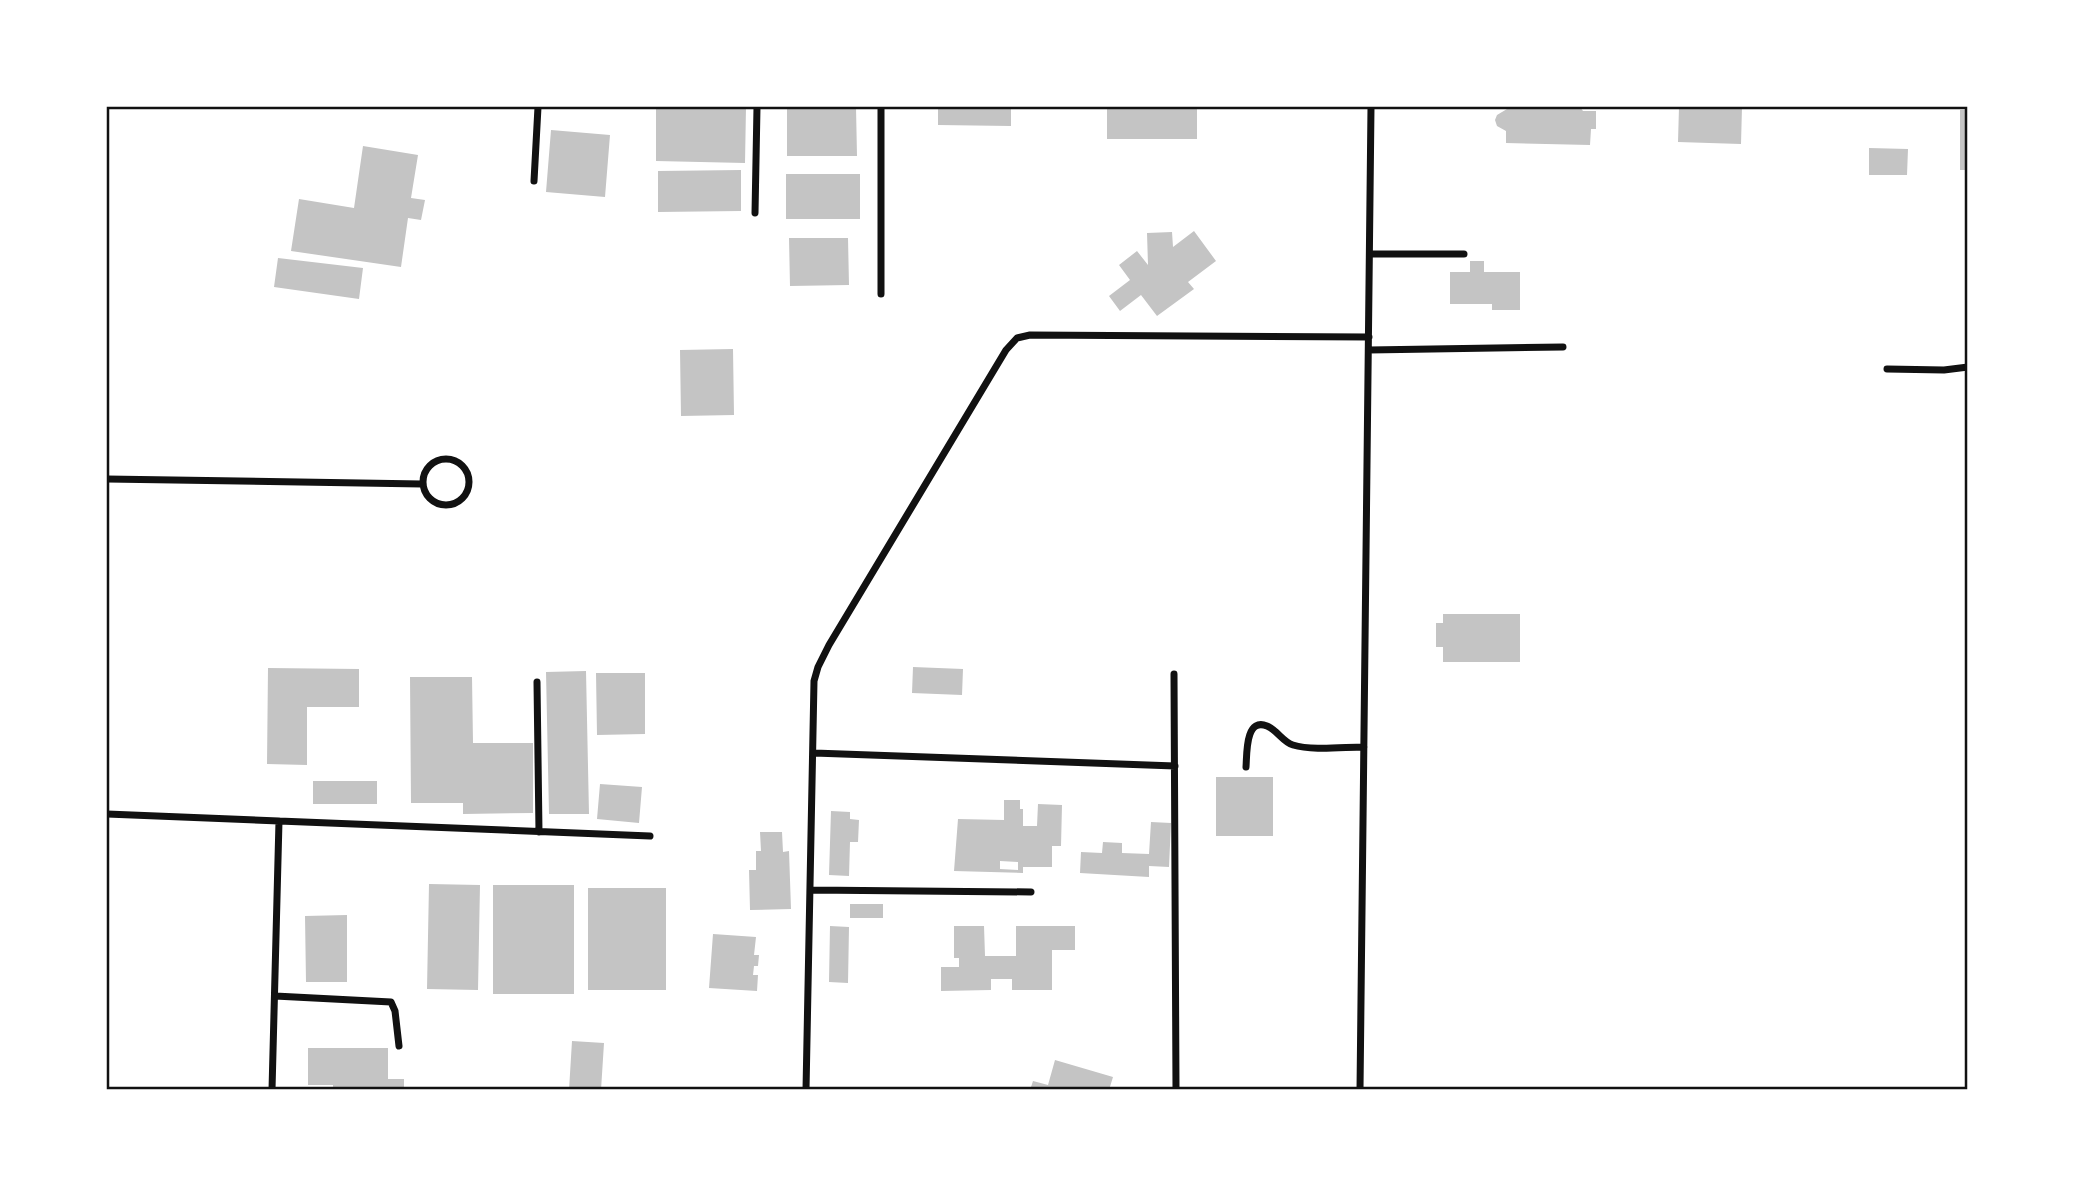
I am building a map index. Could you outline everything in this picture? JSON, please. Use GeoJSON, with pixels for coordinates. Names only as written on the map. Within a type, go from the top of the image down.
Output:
{"type":"FeatureCollection","features":[{"type":"Feature","properties":{"kind":"street"},"geometry":{"type":"LineString","coordinates":[[534,181],[538,107]]}},
{"type":"Feature","properties":{"kind":"street"},"geometry":{"type":"LineString","coordinates":[[755,213],[757,107]]}},
{"type":"Feature","properties":{"kind":"street"},"geometry":{"type":"LineString","coordinates":[[881,107],[881,294]]}},
{"type":"Feature","properties":{"kind":"street"},"geometry":{"type":"LineString","coordinates":[[1360,1090],[1371,107]]}},
{"type":"Feature","properties":{"kind":"street"},"geometry":{"type":"LineString","coordinates":[[1371,254],[1464,254]]}},
{"type":"Feature","properties":{"kind":"street"},"geometry":{"type":"LineString","coordinates":[[806,1090],[814,681],[818,667],[1006,350],[1017,338],[1043,334],[1369,337]]}},
{"type":"Feature","properties":{"kind":"street"},"geometry":{"type":"LineString","coordinates":[[1369,350],[1563,347]]}},
{"type":"Feature","properties":{"kind":"street"},"geometry":{"type":"LineString","coordinates":[[1887,369],[1944,370],[1968,367]]}},
{"type":"Feature","properties":{"kind":"street"},"geometry":{"type":"LineString","coordinates":[[444,459],[458,462],[469,480],[465,496],[459,502],[443,506],[429,499],[422,484],[426,470],[437,460],[444,459]]}},
{"type":"Feature","properties":{"kind":"street"},"geometry":{"type":"LineString","coordinates":[[107,479],[422,484]]}},
{"type":"Feature","properties":{"kind":"street"},"geometry":{"type":"LineString","coordinates":[[1174,674],[1176,1090]]}},
{"type":"Feature","properties":{"kind":"street"},"geometry":{"type":"LineString","coordinates":[[537,682],[539,832]]}},
{"type":"Feature","properties":{"kind":"street"},"geometry":{"type":"LineString","coordinates":[[1247,767],[1250,734],[1254,728],[1261,725],[1268,726],[1292,745],[1364,747]]}},
{"type":"Feature","properties":{"kind":"street"},"geometry":{"type":"LineString","coordinates":[[814,753],[1175,766]]}},
{"type":"Feature","properties":{"kind":"street"},"geometry":{"type":"LineString","coordinates":[[107,814],[650,836]]}},
{"type":"Feature","properties":{"kind":"street"},"geometry":{"type":"LineString","coordinates":[[272,1090],[279,821]]}},
{"type":"Feature","properties":{"kind":"street"},"geometry":{"type":"LineString","coordinates":[[811,890],[1031,892]]}},
{"type":"Feature","properties":{"kind":"street"},"geometry":{"type":"LineString","coordinates":[[275,996],[391,1002],[395,1011],[399,1046]]}},
{"type":"Feature","properties":{"kind":"building"},"geometry":{"type":"Polygon","coordinates":[[[656,107],[746,107],[745,163],[656,161],[656,107]]]}},
{"type":"Feature","properties":{"kind":"building"},"geometry":{"type":"Polygon","coordinates":[[[787,107],[856,107],[857,156],[787,156],[787,107]]]}},
{"type":"Feature","properties":{"kind":"building"},"geometry":{"type":"Polygon","coordinates":[[[938,107],[1011,107],[1011,126],[938,125],[938,107]]]}},
{"type":"Feature","properties":{"kind":"building"},"geometry":{"type":"Polygon","coordinates":[[[1107,107],[1197,107],[1197,139],[1107,139],[1107,107]]]}},
{"type":"Feature","properties":{"kind":"building"},"geometry":{"type":"Polygon","coordinates":[[[1507,107],[1580,107],[1583,111],[1596,111],[1596,129],[1591,129],[1590,145],[1506,143],[1506,131],[1497,126],[1495,120],[1507,107]]]}},
{"type":"Feature","properties":{"kind":"building"},"geometry":{"type":"Polygon","coordinates":[[[1679,107],[1742,107],[1741,144],[1678,142],[1679,107]]]}},
{"type":"Feature","properties":{"kind":"building"},"geometry":{"type":"Polygon","coordinates":[[[1960,110],[1968,110],[1968,170],[1960,170],[1960,110]]]}},
{"type":"Feature","properties":{"kind":"building"},"geometry":{"type":"Polygon","coordinates":[[[551,130],[610,135],[605,197],[546,192],[551,130]]]}},
{"type":"Feature","properties":{"kind":"building"},"geometry":{"type":"Polygon","coordinates":[[[363,146],[418,155],[411,198],[425,200],[421,220],[408,218],[401,267],[291,251],[299,199],[354,208],[363,146]]]}},
{"type":"Feature","properties":{"kind":"building"},"geometry":{"type":"Polygon","coordinates":[[[1869,148],[1908,149],[1907,175],[1869,175],[1869,148]]]}},
{"type":"Feature","properties":{"kind":"building"},"geometry":{"type":"Polygon","coordinates":[[[741,170],[741,211],[658,212],[658,171],[741,170]]]}},
{"type":"Feature","properties":{"kind":"building"},"geometry":{"type":"Polygon","coordinates":[[[786,174],[860,174],[860,219],[786,219],[786,174]]]}},
{"type":"Feature","properties":{"kind":"building"},"geometry":{"type":"Polygon","coordinates":[[[1194,231],[1216,261],[1188,282],[1194,289],[1157,316],[1141,295],[1120,311],[1109,296],[1130,280],[1119,265],[1137,251],[1148,265],[1147,233],[1172,232],[1173,247],[1194,231]]]}},
{"type":"Feature","properties":{"kind":"building"},"geometry":{"type":"Polygon","coordinates":[[[789,238],[848,238],[849,285],[790,286],[789,238]]]}},
{"type":"Feature","properties":{"kind":"building"},"geometry":{"type":"Polygon","coordinates":[[[278,258],[363,268],[359,299],[274,287],[278,258]]]}},
{"type":"Feature","properties":{"kind":"building"},"geometry":{"type":"Polygon","coordinates":[[[1470,261],[1484,261],[1484,272],[1520,272],[1520,310],[1492,310],[1492,304],[1450,304],[1450,272],[1470,272],[1470,261]]]}},
{"type":"Feature","properties":{"kind":"building"},"geometry":{"type":"Polygon","coordinates":[[[733,349],[734,415],[681,416],[680,350],[733,349]]]}},
{"type":"Feature","properties":{"kind":"building"},"geometry":{"type":"Polygon","coordinates":[[[1443,614],[1520,614],[1520,662],[1443,662],[1443,647],[1436,647],[1436,623],[1443,623],[1443,614]]]}},
{"type":"Feature","properties":{"kind":"building"},"geometry":{"type":"Polygon","coordinates":[[[913,667],[963,669],[962,695],[912,693],[913,667]]]}},
{"type":"Feature","properties":{"kind":"building"},"geometry":{"type":"Polygon","coordinates":[[[268,668],[359,669],[359,707],[307,707],[307,765],[267,764],[268,668]]]}},
{"type":"Feature","properties":{"kind":"building"},"geometry":{"type":"Polygon","coordinates":[[[586,671],[589,814],[549,814],[546,672],[586,671]]]}},
{"type":"Feature","properties":{"kind":"building"},"geometry":{"type":"Polygon","coordinates":[[[596,673],[645,673],[645,734],[597,735],[596,673]]]}},
{"type":"Feature","properties":{"kind":"building"},"geometry":{"type":"Polygon","coordinates":[[[410,677],[472,677],[473,743],[533,743],[533,813],[463,814],[463,803],[411,803],[410,677]]]}},
{"type":"Feature","properties":{"kind":"building"},"geometry":{"type":"Polygon","coordinates":[[[1216,777],[1273,777],[1273,836],[1216,836],[1216,777]]]}},
{"type":"Feature","properties":{"kind":"building"},"geometry":{"type":"Polygon","coordinates":[[[313,781],[377,781],[377,804],[313,804],[313,781]]]}},
{"type":"Feature","properties":{"kind":"building"},"geometry":{"type":"Polygon","coordinates":[[[600,784],[642,787],[639,823],[597,819],[600,784]]]}},
{"type":"Feature","properties":{"kind":"building"},"geometry":{"type":"Polygon","coordinates":[[[1004,800],[1020,800],[1023,826],[1037,826],[1038,804],[1062,805],[1061,846],[1052,846],[1052,867],[1023,867],[1023,873],[954,871],[958,819],[1004,820],[1004,800]],[[1000,861],[1000,869],[1018,870],[1018,862],[1000,861]]]}},
{"type":"Feature","properties":{"kind":"building"},"geometry":{"type":"Polygon","coordinates":[[[831,811],[850,812],[850,819],[859,820],[858,842],[850,842],[849,876],[829,875],[831,811]]]}},
{"type":"Feature","properties":{"kind":"building"},"geometry":{"type":"Polygon","coordinates":[[[1151,822],[1171,823],[1169,867],[1149,866],[1149,877],[1080,873],[1081,852],[1102,853],[1103,842],[1122,843],[1122,853],[1149,854],[1151,822]]]}},
{"type":"Feature","properties":{"kind":"building"},"geometry":{"type":"Polygon","coordinates":[[[760,832],[782,832],[783,852],[789,851],[791,909],[750,910],[749,870],[756,870],[756,851],[761,851],[760,832]]]}},
{"type":"Feature","properties":{"kind":"building"},"geometry":{"type":"Polygon","coordinates":[[[429,884],[480,885],[478,990],[427,989],[429,884]]]}},
{"type":"Feature","properties":{"kind":"building"},"geometry":{"type":"Polygon","coordinates":[[[493,885],[574,885],[574,994],[493,994],[493,885]]]}},
{"type":"Feature","properties":{"kind":"building"},"geometry":{"type":"Polygon","coordinates":[[[588,888],[666,888],[666,990],[588,990],[588,888]]]}},
{"type":"Feature","properties":{"kind":"building"},"geometry":{"type":"Polygon","coordinates":[[[850,904],[883,904],[883,918],[850,918],[850,904]]]}},
{"type":"Feature","properties":{"kind":"building"},"geometry":{"type":"Polygon","coordinates":[[[347,915],[347,982],[306,982],[305,916],[347,915]]]}},
{"type":"Feature","properties":{"kind":"building"},"geometry":{"type":"Polygon","coordinates":[[[830,926],[849,927],[848,983],[829,982],[830,926]]]}},
{"type":"Feature","properties":{"kind":"building"},"geometry":{"type":"Polygon","coordinates":[[[954,926],[984,926],[985,956],[1016,956],[1016,926],[1075,926],[1075,950],[1052,950],[1052,990],[1012,990],[1012,979],[991,979],[991,990],[941,991],[941,967],[959,967],[959,958],[954,958],[954,926]]]}},
{"type":"Feature","properties":{"kind":"building"},"geometry":{"type":"Polygon","coordinates":[[[713,934],[756,937],[754,955],[759,955],[758,966],[754,966],[753,975],[758,975],[757,991],[709,988],[713,934]]]}},
{"type":"Feature","properties":{"kind":"building"},"geometry":{"type":"Polygon","coordinates":[[[572,1041],[604,1043],[601,1090],[569,1090],[572,1041]]]}},
{"type":"Feature","properties":{"kind":"building"},"geometry":{"type":"Polygon","coordinates":[[[308,1048],[388,1048],[388,1079],[404,1079],[404,1090],[333,1090],[333,1085],[308,1085],[308,1048]]]}},
{"type":"Feature","properties":{"kind":"building"},"geometry":{"type":"Polygon","coordinates":[[[1055,1060],[1113,1077],[1109,1090],[1030,1090],[1033,1081],[1048,1085],[1055,1060]]]}}]}
